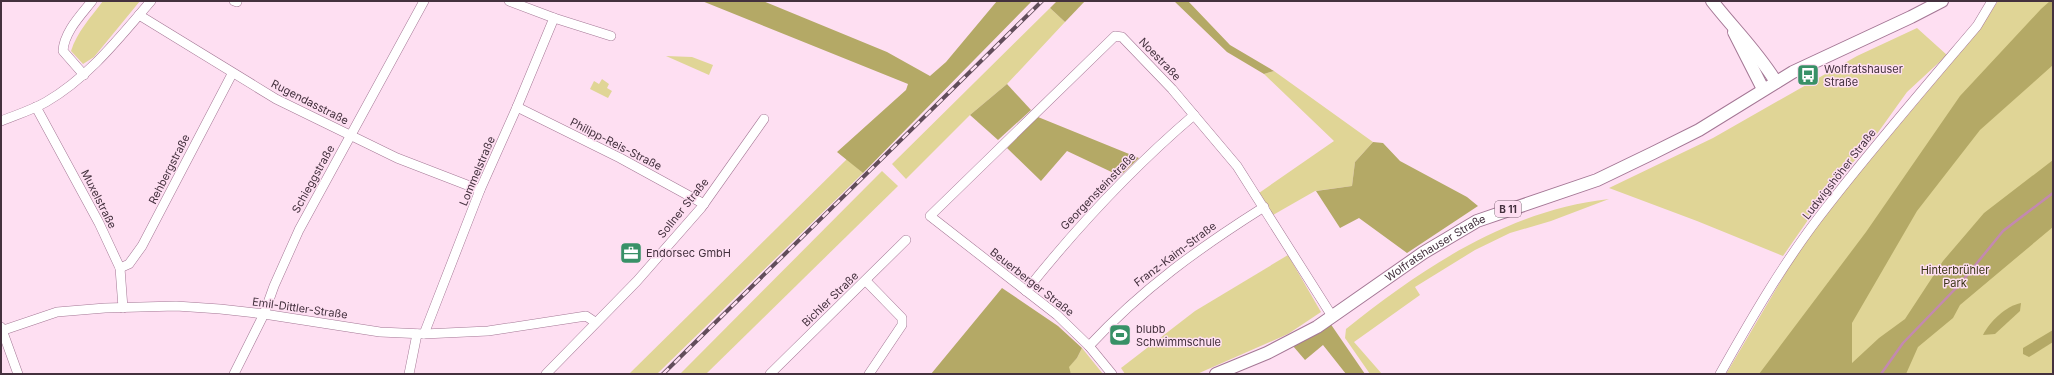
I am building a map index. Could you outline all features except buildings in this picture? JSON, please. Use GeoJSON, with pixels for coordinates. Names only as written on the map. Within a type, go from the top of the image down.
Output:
{"type":"FeatureCollection","features":[{"type":"Feature","properties":{"kind":"main road"},"geometry":{"type":"LineString","coordinates":[[1712,1],[1731,26],[1763,89]]}},
{"type":"Feature","properties":{"kind":"main road","name":"Wolfratshauser Straße"},"geometry":{"type":"LineString","coordinates":[[1216,374],[1267,353],[1317,327],[1423,254],[1477,221],[1597,180],[1699,130],[1776,82],[1912,17],[1942,1]]}},
{"type":"Feature","properties":{"kind":"main road"},"geometry":{"type":"LineString","coordinates":[[1731,26],[1742,35],[1776,82]]}},
{"type":"Feature","properties":{"kind":"street"},"geometry":{"type":"LineString","coordinates":[[84,75],[63,51],[64,45],[78,20],[92,1]]}},
{"type":"Feature","properties":{"kind":"street"},"geometry":{"type":"LineString","coordinates":[[1,121],[36,107],[59,94],[84,75],[103,57],[151,1]]}},
{"type":"Feature","properties":{"kind":"street","name":"Schieggstraße"},"geometry":{"type":"LineString","coordinates":[[234,374],[264,314],[274,286],[299,230],[424,1]]}},
{"type":"Feature","properties":{"kind":"street"},"geometry":{"type":"LineString","coordinates":[[509,1],[554,18],[611,36]]}},
{"type":"Feature","properties":{"kind":"street","name":"Ludwigshöher Straße"},"geometry":{"type":"LineString","coordinates":[[1720,374],[1757,309],[1789,259],[1825,209],[1976,26],[1992,1]]}},
{"type":"Feature","properties":{"kind":"street","name":"Rugendasstraße"},"geometry":{"type":"LineString","coordinates":[[139,15],[232,74],[276,99],[397,158],[480,190]]}},
{"type":"Feature","properties":{"kind":"street","name":"Lommelstraße"},"geometry":{"type":"LineString","coordinates":[[409,374],[420,334],[554,18]]}},
{"type":"Feature","properties":{"kind":"street","name":"Noestraße"},"geometry":{"type":"LineString","coordinates":[[930,216],[1114,36],[1122,37],[1172,89],[1237,166],[1332,316]]}},
{"type":"Feature","properties":{"kind":"street","name":"Rehbergstraße"},"geometry":{"type":"LineString","coordinates":[[120,268],[129,264],[142,246],[232,74]]}},
{"type":"Feature","properties":{"kind":"street","name":"Muxelstraße"},"geometry":{"type":"LineString","coordinates":[[36,107],[90,206],[120,268],[123,308]]}},
{"type":"Feature","properties":{"kind":"street","name":"Philipp-Reis-Straße"},"geometry":{"type":"LineString","coordinates":[[517,107],[620,158],[704,204]]}},
{"type":"Feature","properties":{"kind":"street","name":"Georgensteinstraße"},"geometry":{"type":"LineString","coordinates":[[1026,290],[1078,228],[1109,194],[1162,142],[1194,115]]}},
{"type":"Feature","properties":{"kind":"street","name":"Sollner Straße"},"geometry":{"type":"LineString","coordinates":[[546,374],[587,334],[595,322],[603,318],[637,282],[704,204],[764,119]]}},
{"type":"Feature","properties":{"kind":"street","name":"Franz-Kaim-Straße"},"geometry":{"type":"LineString","coordinates":[[1089,346],[1138,297],[1173,268],[1264,207]]}},
{"type":"Feature","properties":{"kind":"street","name":"Beuerberger Straße"},"geometry":{"type":"LineString","coordinates":[[930,216],[1057,315],[1089,346],[1112,374]]}},
{"type":"Feature","properties":{"kind":"street","name":"Bichler Straße"},"geometry":{"type":"LineString","coordinates":[[770,374],[906,240]]}},
{"type":"Feature","properties":{"kind":"street"},"geometry":{"type":"LineString","coordinates":[[866,281],[902,318],[902,325],[869,374]]}},
{"type":"Feature","properties":{"kind":"street","name":"Emil-Dittler-Straße"},"geometry":{"type":"LineString","coordinates":[[1,329],[57,312],[176,306],[264,314],[380,332],[420,334],[488,331],[586,316],[595,322]]}},
{"type":"Feature","properties":{"kind":"street"},"geometry":{"type":"LineString","coordinates":[[1,329],[18,374]]}},
{"type":"Feature","properties":{"kind":"green space"},"geometry":{"type":"Polygon","coordinates":[[[103,1],[140,1],[94,57],[83,64],[71,51],[81,31],[103,1]]]}},
{"type":"Feature","properties":{"kind":"green space"},"geometry":{"type":"Polygon","coordinates":[[[702,1],[763,1],[887,52],[930,76],[946,62],[997,1],[1032,1],[863,173],[837,152],[906,90],[908,84],[702,1]]]}},
{"type":"Feature","properties":{"kind":"green space"},"geometry":{"type":"Polygon","coordinates":[[[1057,1],[1085,1],[1065,22],[1050,8],[1057,1]]]}},
{"type":"Feature","properties":{"kind":"green space"},"geometry":{"type":"Polygon","coordinates":[[[1174,1],[1188,1],[1230,45],[1274,71],[1264,74],[1227,52],[1174,1]]]}},
{"type":"Feature","properties":{"kind":"green space","name":"Hinterbrühler Park"},"geometry":{"type":"Polygon","coordinates":[[[1998,1],[2053,1],[2053,374],[1726,374],[1792,262],[1828,210],[1979,30],[1998,1]]]}},
{"type":"Feature","properties":{"kind":"green space"},"geometry":{"type":"Polygon","coordinates":[[[2050,1],[2053,1],[2053,65],[1980,130],[1917,211],[1852,323],[1852,363],[1879,338],[1905,319],[1943,261],[1984,213],[2053,160],[2053,227],[1960,305],[1953,318],[1918,347],[1906,374],[1759,374],[1866,232],[1960,96],[2050,1]]]}},
{"type":"Feature","properties":{"kind":"green space"},"geometry":{"type":"Polygon","coordinates":[[[1050,8],[1065,22],[1007,84],[970,115],[906,179],[892,164],[1050,8]]]}},
{"type":"Feature","properties":{"kind":"green space"},"geometry":{"type":"Polygon","coordinates":[[[1917,28],[1947,55],[1907,92],[1874,138],[1826,194],[1783,256],[1697,221],[1609,188],[1713,138],[1857,56],[1917,28]]]}},
{"type":"Feature","properties":{"kind":"green space"},"geometry":{"type":"Polygon","coordinates":[[[666,56],[692,57],[713,65],[709,75],[666,56]]]}},
{"type":"Feature","properties":{"kind":"green space"},"geometry":{"type":"Polygon","coordinates":[[[1274,71],[1373,142],[1355,162],[1352,186],[1315,191],[1273,215],[1259,193],[1334,141],[1264,74],[1274,71]]]}},
{"type":"Feature","properties":{"kind":"green space"},"geometry":{"type":"Polygon","coordinates":[[[602,79],[609,84],[607,88],[612,91],[608,98],[590,89],[594,81],[599,84],[602,79]]]}},
{"type":"Feature","properties":{"kind":"green space"},"geometry":{"type":"Polygon","coordinates":[[[1007,84],[1031,110],[998,140],[970,115],[1007,84]]]}},
{"type":"Feature","properties":{"kind":"green space"},"geometry":{"type":"Polygon","coordinates":[[[1038,117],[1139,158],[1120,176],[1067,151],[1041,181],[1007,148],[1038,117]]]}},
{"type":"Feature","properties":{"kind":"green space"},"geometry":{"type":"Polygon","coordinates":[[[1373,142],[1383,143],[1400,161],[1467,197],[1478,206],[1407,253],[1359,218],[1340,228],[1316,191],[1352,186],[1355,162],[1373,142]]]}},
{"type":"Feature","properties":{"kind":"green space"},"geometry":{"type":"Polygon","coordinates":[[[847,159],[863,173],[657,374],[629,374],[847,159]]]}},
{"type":"Feature","properties":{"kind":"green space"},"geometry":{"type":"Polygon","coordinates":[[[882,171],[898,186],[706,374],[680,374],[882,171]]]}},
{"type":"Feature","properties":{"kind":"green space"},"geometry":{"type":"Polygon","coordinates":[[[1609,199],[1551,221],[1510,233],[1475,250],[1415,287],[1420,295],[1354,342],[1382,374],[1370,374],[1345,338],[1346,329],[1375,306],[1405,284],[1468,245],[1536,215],[1572,205],[1609,199]]]}},
{"type":"Feature","properties":{"kind":"green space"},"geometry":{"type":"Polygon","coordinates":[[[1288,255],[1321,312],[1288,334],[1197,374],[1125,374],[1121,368],[1195,311],[1288,255]]]}},
{"type":"Feature","properties":{"kind":"green space"},"geometry":{"type":"Polygon","coordinates":[[[1002,288],[1058,326],[1082,348],[1077,358],[1069,367],[1071,374],[931,374],[1002,288]]]}},
{"type":"Feature","properties":{"kind":"green space"},"geometry":{"type":"Polygon","coordinates":[[[2021,303],[2020,311],[1995,334],[1983,335],[1999,315],[2010,307],[2021,303]]]}},
{"type":"Feature","properties":{"kind":"green space"},"geometry":{"type":"Polygon","coordinates":[[[1330,322],[1365,374],[1346,374],[1323,345],[1305,360],[1293,346],[1330,322]]]}},
{"type":"Feature","properties":{"kind":"green space"},"geometry":{"type":"Polygon","coordinates":[[[2053,330],[2053,342],[2029,357],[2023,354],[2023,348],[2053,330]]]}},
{"type":"Feature","properties":{"kind":"green space"},"geometry":{"type":"Polygon","coordinates":[[[1082,348],[1103,374],[1071,374],[1068,367],[1077,358],[1082,348]]]}},
{"type":"Feature","properties":{"kind":"waterway"},"geometry":{"type":"LineString","coordinates":[[1881,374],[1903,343],[1960,284],[2003,231],[2053,193]]}},
{"type":"Feature","properties":{"kind":"railway"},"geometry":{"type":"LineString","coordinates":[[663,374],[1042,1]]}},
{"type":"Feature","properties":{"kind":"place","name":"Wolfratshauser Straße"},"geometry":{"type":"Point","coordinates":[1808,75]}},
{"type":"Feature","properties":{"kind":"place","name":"Endorsec GmbH"},"geometry":{"type":"Point","coordinates":[631,253]}},
{"type":"Feature","properties":{"kind":"place","name":"blubb Schwimmschule"},"geometry":{"type":"Point","coordinates":[1120,335]}}]}
